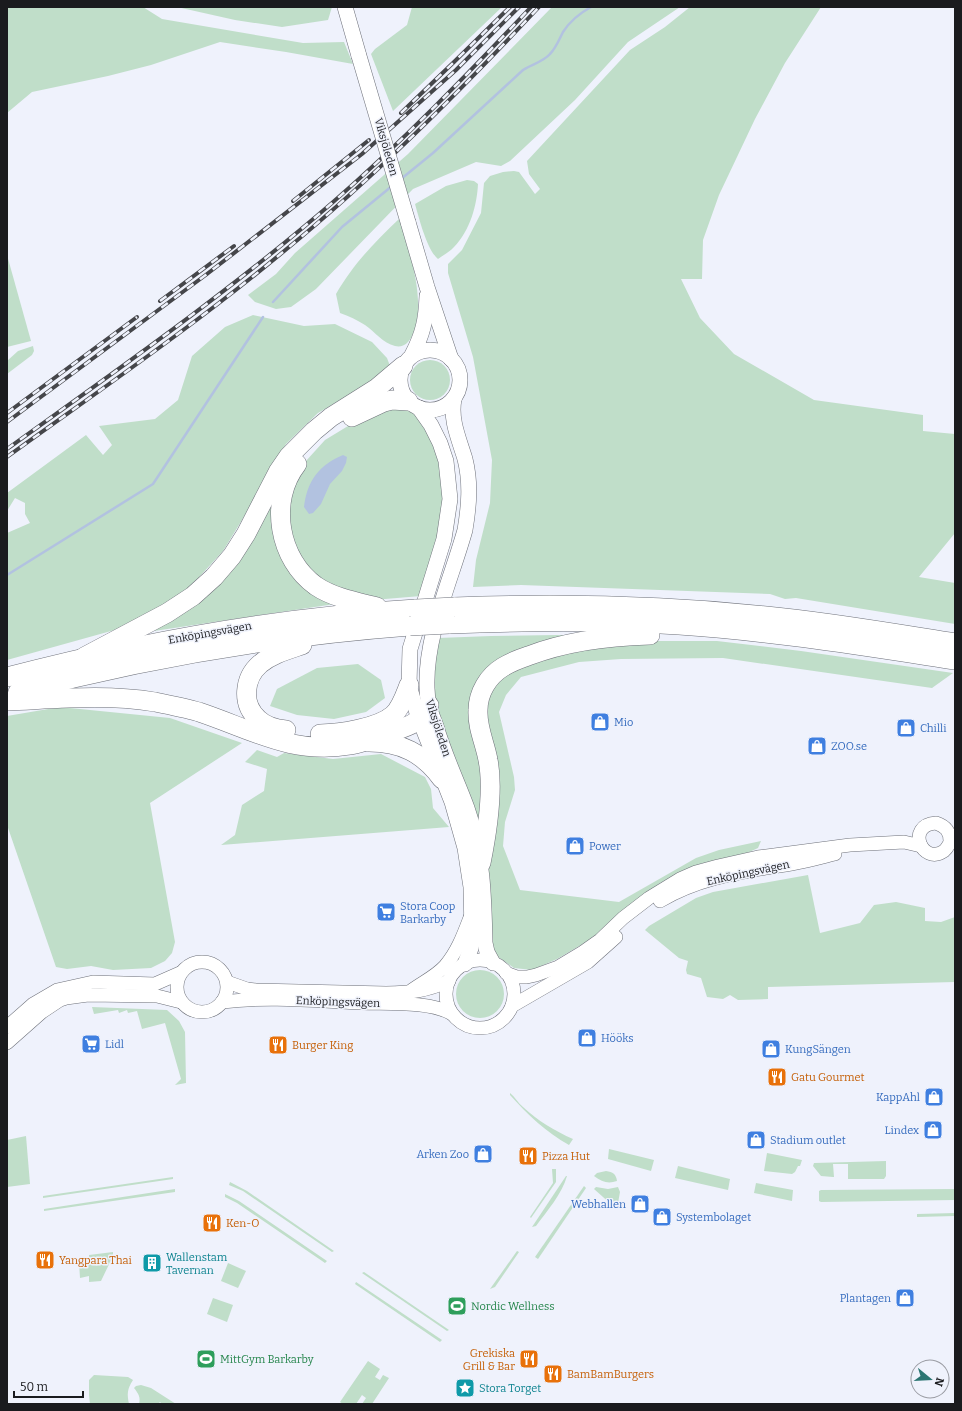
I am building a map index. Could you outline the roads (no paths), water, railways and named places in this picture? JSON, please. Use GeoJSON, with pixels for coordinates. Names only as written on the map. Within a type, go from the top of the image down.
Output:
{"type":"FeatureCollection","features":[{"type":"Feature","properties":{"kind":"highway"},"geometry":{"type":"LineString","coordinates":[[84,658],[167,613],[194,596],[214,577],[232,556],[246,534],[278,472],[288,456],[331,417],[377,388],[408,361]]}},
{"type":"Feature","properties":{"kind":"highway"},"geometry":{"type":"LineString","coordinates":[[390,610],[332,594],[316,586],[303,574],[287,550],[280,522],[281,506],[284,490],[295,466],[315,444],[331,431],[354,415],[384,402],[392,400],[413,405]]}},
{"type":"Feature","properties":{"kind":"highway"},"geometry":{"type":"LineString","coordinates":[[413,617],[451,615],[554,604],[615,605],[681,609],[824,622],[955,643]]}},
{"type":"Feature","properties":{"kind":"highway","name":"Enköpingsvägen"},"geometry":{"type":"LineString","coordinates":[[7,677],[84,658],[238,628],[304,618],[390,610],[413,617]]}},
{"type":"Feature","properties":{"kind":"highway"},"geometry":{"type":"LineString","coordinates":[[451,615],[555,621],[678,625],[761,632],[955,660]]}},
{"type":"Feature","properties":{"kind":"highway","name":"Enköpingsvägen"},"geometry":{"type":"LineString","coordinates":[[7,696],[78,677],[145,662],[246,644],[353,630],[413,617]]}},
{"type":"Feature","properties":{"kind":"highway"},"geometry":{"type":"LineString","coordinates":[[353,630],[291,648],[266,659],[252,673],[248,684],[246,694],[252,713],[268,726],[280,729],[312,734],[343,733],[367,727],[388,719],[394,715],[410,685]]}},
{"type":"Feature","properties":{"kind":"highway"},"geometry":{"type":"LineString","coordinates":[[481,863],[485,840],[490,783],[488,759],[478,718],[479,698],[483,688],[502,667],[536,653],[559,646],[592,639],[627,636],[761,632]]}},
{"type":"Feature","properties":{"kind":"highway"},"geometry":{"type":"LineString","coordinates":[[7,701],[75,698],[134,699],[199,712],[262,736],[296,745],[314,747],[352,745],[403,728],[424,713]]}},
{"type":"Feature","properties":{"kind":"highway"},"geometry":{"type":"LineString","coordinates":[[361,742],[382,742],[401,746],[422,758],[433,767],[442,779]]}},
{"type":"Feature","properties":{"kind":"main road","name":"Viksjöleden"},"geometry":{"type":"LineString","coordinates":[[345,7],[427,287],[451,359]]}},
{"type":"Feature","properties":{"kind":"main road","name":"Viksjöleden"},"geometry":{"type":"LineString","coordinates":[[408,361],[423,332],[427,287]]}},
{"type":"Feature","properties":{"kind":"main road"},"geometry":{"type":"LineString","coordinates":[[432,350],[442,353],[451,359],[460,375],[459,386],[454,399],[438,409],[428,410],[413,405],[402,392],[399,382],[401,371],[408,361],[422,351],[432,350]]}},
{"type":"Feature","properties":{"kind":"main road","name":"Viksjöleden"},"geometry":{"type":"LineString","coordinates":[[454,399],[452,409],[454,421],[468,475],[470,492],[468,514],[464,536],[430,647],[424,713],[433,752],[452,802],[466,848],[471,886],[472,913],[471,948],[465,964]]}},
{"type":"Feature","properties":{"kind":"main road","name":"Viksjöleden"},"geometry":{"type":"LineString","coordinates":[[413,405],[431,425],[440,443],[446,460],[450,499],[444,539],[410,648],[410,685],[412,700],[424,713],[443,748],[468,809],[475,833],[484,886],[485,943],[487,952],[493,963]]}},
{"type":"Feature","properties":{"kind":"street","name":"Enköpingsvägen"},"geometry":{"type":"LineString","coordinates":[[931,823],[942,825],[951,833],[946,848],[939,854],[930,854],[920,840],[922,829],[931,823]]}},
{"type":"Feature","properties":{"kind":"street","name":"Enköpingsvägen"},"geometry":{"type":"LineString","coordinates":[[506,973],[517,977],[527,977],[558,967],[594,944],[649,898],[680,879],[696,872],[718,866],[785,853],[850,845],[920,840]]}},
{"type":"Feature","properties":{"kind":"street","name":"Enköpingsvägen"},"geometry":{"type":"LineString","coordinates":[[512,1006],[588,962],[644,910],[670,895],[690,886],[716,878],[797,863],[876,844]]}},
{"type":"Feature","properties":{"kind":"street"},"geometry":{"type":"LineString","coordinates":[[407,993],[445,966],[460,944],[472,913]]}},
{"type":"Feature","properties":{"kind":"street"},"geometry":{"type":"LineString","coordinates":[[481,960],[493,963],[506,973],[511,980],[514,998],[509,1012],[501,1021],[486,1028],[477,1028],[461,1023],[452,1014],[446,994],[449,980],[455,971],[465,964],[481,960]]}},
{"type":"Feature","properties":{"kind":"street"},"geometry":{"type":"LineString","coordinates":[[7,1043],[42,1012],[60,1000],[66,998],[88,995],[157,996],[181,1002],[188,1008],[202,1012],[214,1009],[222,1002],[226,993],[227,982],[219,968],[206,962],[192,963],[186,966],[178,977],[176,987],[181,1002]]}},
{"type":"Feature","properties":{"kind":"street"},"geometry":{"type":"LineString","coordinates":[[7,1027],[33,1004],[57,990],[93,982],[155,984],[180,973]]}},
{"type":"Feature","properties":{"kind":"street","name":"Enköpingsvägen"},"geometry":{"type":"LineString","coordinates":[[227,982],[247,989],[256,990],[407,993],[423,991],[449,980]]}},
{"type":"Feature","properties":{"kind":"street","name":"Enköpingsvägen"},"geometry":{"type":"LineString","coordinates":[[222,1002],[254,1000],[414,1005],[441,1008],[452,1014]]}},
{"type":"Feature","properties":{"kind":"water"},"geometry":{"type":"Polygon","coordinates":[[[343,455],[347,457],[342,471],[330,484],[321,504],[313,513],[309,514],[304,507],[311,482],[321,469],[343,455]]]}},
{"type":"Feature","properties":{"kind":"waterway"},"geometry":{"type":"LineString","coordinates":[[401,179],[433,153],[523,70],[547,57],[554,49],[569,24],[591,7]]}},
{"type":"Feature","properties":{"kind":"waterway"},"geometry":{"type":"LineString","coordinates":[[273,302],[342,227],[392,186]]}},
{"type":"Feature","properties":{"kind":"waterway"},"geometry":{"type":"LineString","coordinates":[[7,575],[153,484],[263,317]]}},
{"type":"Feature","properties":{"kind":"railway"},"geometry":{"type":"LineString","coordinates":[[401,113],[510,7]]}},
{"type":"Feature","properties":{"kind":"railway"},"geometry":{"type":"LineString","coordinates":[[7,422],[207,274],[362,154],[456,70],[519,7]]}},
{"type":"Feature","properties":{"kind":"railway"},"geometry":{"type":"LineString","coordinates":[[7,449],[213,299],[293,236],[358,180],[434,108],[531,7]]}},
{"type":"Feature","properties":{"kind":"railway"},"geometry":{"type":"LineString","coordinates":[[7,457],[182,331],[283,252],[350,194],[415,134],[447,103],[539,7]]}},
{"type":"Feature","properties":{"kind":"railway"},"geometry":{"type":"LineString","coordinates":[[293,201],[369,140]]}},
{"type":"Feature","properties":{"kind":"railway"},"geometry":{"type":"LineString","coordinates":[[160,301],[234,246]]}},
{"type":"Feature","properties":{"kind":"railway"},"geometry":{"type":"LineString","coordinates":[[7,413],[137,317]]}},
{"type":"Feature","properties":{"kind":"place","name":"Mio"},"geometry":{"type":"Point","coordinates":[600,722]}},
{"type":"Feature","properties":{"kind":"place","name":"Chilli"},"geometry":{"type":"Point","coordinates":[906,728]}},
{"type":"Feature","properties":{"kind":"place","name":"ZOO.se"},"geometry":{"type":"Point","coordinates":[817,746]}},
{"type":"Feature","properties":{"kind":"place","name":"Power"},"geometry":{"type":"Point","coordinates":[575,846]}},
{"type":"Feature","properties":{"kind":"place","name":"Stora Coop Barkarby"},"geometry":{"type":"Point","coordinates":[386,912]}},
{"type":"Feature","properties":{"kind":"place","name":"Hööks"},"geometry":{"type":"Point","coordinates":[587,1038]}},
{"type":"Feature","properties":{"kind":"place","name":"Lidl"},"geometry":{"type":"Point","coordinates":[91,1044]}},
{"type":"Feature","properties":{"kind":"place","name":"Burger King"},"geometry":{"type":"Point","coordinates":[278,1045]}},
{"type":"Feature","properties":{"kind":"place","name":"KungSängen"},"geometry":{"type":"Point","coordinates":[771,1049]}},
{"type":"Feature","properties":{"kind":"place","name":"Gatu Gourmet"},"geometry":{"type":"Point","coordinates":[777,1077]}},
{"type":"Feature","properties":{"kind":"place","name":"KappAhl"},"geometry":{"type":"Point","coordinates":[934,1097]}},
{"type":"Feature","properties":{"kind":"place","name":"Lindex"},"geometry":{"type":"Point","coordinates":[933,1130]}},
{"type":"Feature","properties":{"kind":"place","name":"Stadium outlet"},"geometry":{"type":"Point","coordinates":[756,1140]}},
{"type":"Feature","properties":{"kind":"place","name":"Arken Zoo"},"geometry":{"type":"Point","coordinates":[483,1154]}},
{"type":"Feature","properties":{"kind":"place","name":"Pizza Hut"},"geometry":{"type":"Point","coordinates":[528,1156]}},
{"type":"Feature","properties":{"kind":"place","name":"Webhallen"},"geometry":{"type":"Point","coordinates":[640,1204]}},
{"type":"Feature","properties":{"kind":"place","name":"Systembolaget"},"geometry":{"type":"Point","coordinates":[662,1217]}},
{"type":"Feature","properties":{"kind":"place","name":"Ken-O"},"geometry":{"type":"Point","coordinates":[212,1223]}},
{"type":"Feature","properties":{"kind":"place","name":"Yangpara Thai"},"geometry":{"type":"Point","coordinates":[45,1260]}},
{"type":"Feature","properties":{"kind":"place","name":"Wallenstam Tavernan"},"geometry":{"type":"Point","coordinates":[152,1263]}},
{"type":"Feature","properties":{"kind":"place","name":"Plantagen"},"geometry":{"type":"Point","coordinates":[905,1298]}},
{"type":"Feature","properties":{"kind":"place","name":"Nordic Wellness"},"geometry":{"type":"Point","coordinates":[457,1306]}},
{"type":"Feature","properties":{"kind":"place","name":"MittGym Barkarby"},"geometry":{"type":"Point","coordinates":[206,1359]}},
{"type":"Feature","properties":{"kind":"place","name":"Grekiska Grill & Bar"},"geometry":{"type":"Point","coordinates":[529,1359]}},
{"type":"Feature","properties":{"kind":"place","name":"BamBamBurgers"},"geometry":{"type":"Point","coordinates":[553,1374]}},
{"type":"Feature","properties":{"kind":"place","name":"Stora Torget"},"geometry":{"type":"Point","coordinates":[465,1388]}}]}
